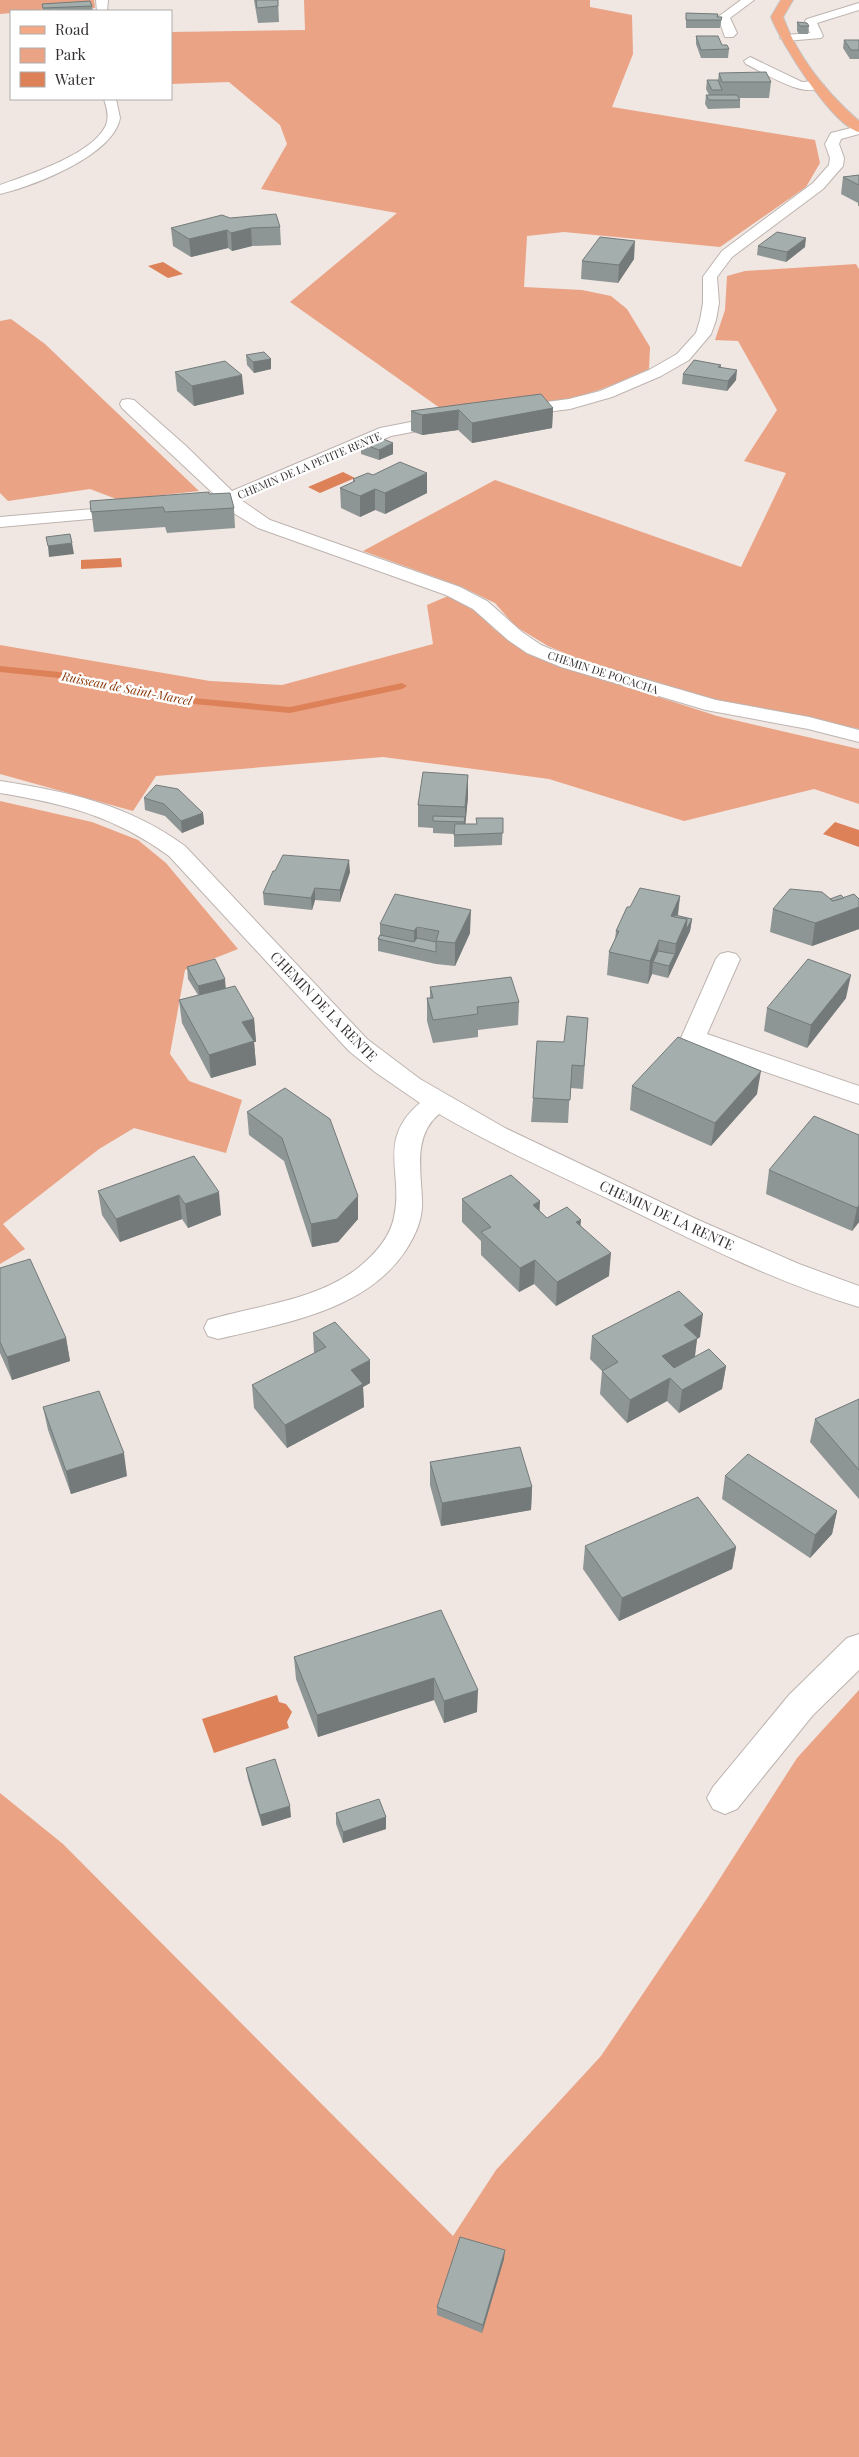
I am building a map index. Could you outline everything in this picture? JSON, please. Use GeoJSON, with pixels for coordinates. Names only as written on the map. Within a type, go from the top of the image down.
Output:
{"type":"FeatureCollection","features":[{"type":"Feature","properties":{"kind":"main road"},"geometry":{"type":"LineString","coordinates":[[787,0],[781,7],[777,17],[786,38],[818,85],[842,114],[859,129]]}},
{"type":"Feature","properties":{"kind":"street"},"geometry":{"type":"LineString","coordinates":[[729,35],[731,32],[724,17],[748,0]]}},
{"type":"Feature","properties":{"kind":"street"},"geometry":{"type":"LineString","coordinates":[[786,38],[817,36],[811,21],[859,6]]}},
{"type":"Feature","properties":{"kind":"street"},"geometry":{"type":"LineString","coordinates":[[750,61],[800,86],[818,85]]}},
{"type":"Feature","properties":{"kind":"street"},"geometry":{"type":"LineString","coordinates":[[793,99],[800,86]]}},
{"type":"Feature","properties":{"kind":"street"},"geometry":{"type":"LineString","coordinates":[[0,190],[61,165],[90,149],[105,136],[112,124],[114,114],[110,100]]}},
{"type":"Feature","properties":{"kind":"street"},"geometry":{"type":"LineString","coordinates":[[499,414],[587,400],[655,373],[683,357],[703,334],[708,320],[710,277],[727,254],[818,186],[844,158],[832,144],[836,136],[859,129]]}},
{"type":"Feature","properties":{"kind":"street","name":"CHEMIN DE POCACHA"},"geometry":{"type":"LineString","coordinates":[[128,404],[232,498],[241,510],[264,524],[453,591],[480,605],[514,636],[534,649],[568,663],[713,706],[809,723],[859,736]]}},
{"type":"Feature","properties":{"kind":"street","name":"CHEMIN DE LA PETITE RENTE"},"geometry":{"type":"LineString","coordinates":[[175,507],[204,504],[232,498],[386,432],[416,424],[462,418]]}},
{"type":"Feature","properties":{"kind":"street"},"geometry":{"type":"LineString","coordinates":[[0,522],[147,509]]}},
{"type":"Feature","properties":{"kind":"street","name":"CHEMIN DE LA RENTE"},"geometry":{"type":"LineString","coordinates":[[0,787],[81,805],[116,815],[141,826],[158,837],[177,851],[358,1044],[387,1071],[436,1103],[687,1226],[816,1283],[859,1298]]}},
{"type":"Feature","properties":{"kind":"street"},"geometry":{"type":"LineString","coordinates":[[728,959],[693,1038],[859,1095]]}},
{"type":"Feature","properties":{"kind":"street"},"geometry":{"type":"LineString","coordinates":[[218,1328],[300,1307],[345,1289],[377,1270],[394,1249],[408,1221],[408,1148],[411,1133],[417,1121],[436,1103]]}},
{"type":"Feature","properties":{"kind":"street"},"geometry":{"type":"LineString","coordinates":[[726,1798],[801,1705],[859,1648]]}},
{"type":"Feature","properties":{"kind":"green space"},"geometry":{"type":"Polygon","coordinates":[[[0,0],[94,0],[95,8],[10,10],[10,13],[0,14],[0,0]]]}},
{"type":"Feature","properties":{"kind":"green space"},"geometry":{"type":"Polygon","coordinates":[[[304,0],[590,0],[590,7],[632,15],[633,54],[612,107],[815,140],[820,163],[806,187],[720,247],[564,232],[527,236],[524,287],[582,290],[611,296],[627,309],[650,347],[649,369],[602,389],[573,398],[526,406],[447,413],[290,302],[397,213],[261,189],[287,144],[280,125],[229,82],[172,84],[172,32],[305,30],[304,0]]]}},
{"type":"Feature","properties":{"kind":"green space"},"geometry":{"type":"Polygon","coordinates":[[[856,264],[859,269],[859,729],[685,693],[583,661],[548,646],[515,626],[495,603],[462,587],[363,551],[495,480],[741,567],[786,473],[744,461],[777,410],[738,341],[715,340],[725,310],[727,276],[745,271],[856,264]]]}},
{"type":"Feature","properties":{"kind":"green space"},"geometry":{"type":"Polygon","coordinates":[[[11,319],[45,344],[199,491],[119,500],[90,489],[8,501],[0,493],[0,321],[11,319]]]}},
{"type":"Feature","properties":{"kind":"green space"},"geometry":{"type":"Polygon","coordinates":[[[448,596],[476,611],[495,630],[520,648],[548,661],[717,716],[859,749],[859,804],[814,789],[684,821],[549,779],[383,757],[156,776],[133,811],[0,774],[0,645],[210,681],[282,685],[433,644],[427,605],[448,596]]]}},
{"type":"Feature","properties":{"kind":"green space"},"geometry":{"type":"Polygon","coordinates":[[[0,801],[92,822],[138,840],[166,863],[238,949],[185,970],[170,1054],[189,1081],[242,1100],[226,1153],[134,1128],[99,1149],[3,1224],[25,1249],[0,1264],[0,801]]]}},
{"type":"Feature","properties":{"kind":"green space"},"geometry":{"type":"Polygon","coordinates":[[[859,1690],[859,2457],[0,2457],[0,1793],[63,1844],[453,2236],[496,2170],[601,2056],[708,1897],[797,1758],[859,1690]]]}},
{"type":"Feature","properties":{"kind":"water"},"geometry":{"type":"Polygon","coordinates":[[[163,262],[183,274],[168,278],[148,266],[163,262]]]}},
{"type":"Feature","properties":{"kind":"water"},"geometry":{"type":"Polygon","coordinates":[[[343,472],[355,478],[320,493],[308,487],[343,472]]]}},
{"type":"Feature","properties":{"kind":"water"},"geometry":{"type":"Polygon","coordinates":[[[121,558],[122,567],[81,569],[81,560],[121,558]]]}},
{"type":"Feature","properties":{"kind":"water"},"geometry":{"type":"Polygon","coordinates":[[[835,822],[859,830],[859,847],[823,834],[835,822]]]}},
{"type":"Feature","properties":{"kind":"water"},"geometry":{"type":"Polygon","coordinates":[[[277,1695],[279,1702],[286,1704],[292,1712],[287,1722],[289,1728],[214,1753],[202,1719],[277,1695]]]}},
{"type":"Feature","properties":{"kind":"building"},"geometry":{"type":"Polygon","coordinates":[[[256,0],[278,0],[278,6],[257,8],[256,0]]]}},
{"type":"Feature","properties":{"kind":"building"},"geometry":{"type":"Polygon","coordinates":[[[90,1],[92,6],[43,8],[42,4],[90,1]]]}},
{"type":"Feature","properties":{"kind":"building"},"geometry":{"type":"Polygon","coordinates":[[[686,13],[718,14],[717,17],[722,17],[721,20],[686,20],[686,13]]]}},
{"type":"Feature","properties":{"kind":"building"},"geometry":{"type":"Polygon","coordinates":[[[797,22],[807,23],[809,26],[800,26],[797,22]]]}},
{"type":"Feature","properties":{"kind":"building"},"geometry":{"type":"Polygon","coordinates":[[[696,36],[718,36],[722,45],[727,45],[729,49],[701,50],[696,36]]]}},
{"type":"Feature","properties":{"kind":"building"},"geometry":{"type":"Polygon","coordinates":[[[844,40],[859,40],[859,50],[851,50],[844,40]]]}},
{"type":"Feature","properties":{"kind":"building"},"geometry":{"type":"Polygon","coordinates":[[[766,72],[771,82],[722,82],[719,73],[766,72]]]}},
{"type":"Feature","properties":{"kind":"building"},"geometry":{"type":"Polygon","coordinates":[[[707,80],[718,80],[722,90],[712,90],[707,80]]]}},
{"type":"Feature","properties":{"kind":"building"},"geometry":{"type":"Polygon","coordinates":[[[706,95],[737,95],[740,100],[709,100],[706,95]]]}},
{"type":"Feature","properties":{"kind":"building"},"geometry":{"type":"Polygon","coordinates":[[[859,175],[859,185],[843,177],[859,175]]]}},
{"type":"Feature","properties":{"kind":"building"},"geometry":{"type":"Polygon","coordinates":[[[276,214],[280,227],[251,228],[231,233],[227,230],[189,239],[171,228],[222,215],[230,218],[276,214]]]}},
{"type":"Feature","properties":{"kind":"building"},"geometry":{"type":"Polygon","coordinates":[[[777,232],[806,238],[787,252],[758,246],[777,232]]]}},
{"type":"Feature","properties":{"kind":"building"},"geometry":{"type":"Polygon","coordinates":[[[600,237],[635,241],[619,265],[582,261],[600,237]]]}},
{"type":"Feature","properties":{"kind":"building"},"geometry":{"type":"Polygon","coordinates":[[[264,352],[271,359],[253,362],[246,355],[264,352]]]}},
{"type":"Feature","properties":{"kind":"building"},"geometry":{"type":"Polygon","coordinates":[[[694,360],[737,370],[728,381],[683,374],[694,360]]]}},
{"type":"Feature","properties":{"kind":"building"},"geometry":{"type":"Polygon","coordinates":[[[225,361],[242,375],[192,386],[175,372],[225,361]]]}},
{"type":"Feature","properties":{"kind":"building"},"geometry":{"type":"Polygon","coordinates":[[[541,394],[553,408],[472,423],[459,410],[422,415],[411,411],[541,394]]]}},
{"type":"Feature","properties":{"kind":"building"},"geometry":{"type":"Polygon","coordinates":[[[376,436],[393,443],[379,450],[361,443],[376,436]]]}},
{"type":"Feature","properties":{"kind":"building"},"geometry":{"type":"Polygon","coordinates":[[[400,462],[427,473],[385,493],[375,489],[360,496],[340,488],[355,481],[353,479],[368,473],[373,475],[400,462]]]}},
{"type":"Feature","properties":{"kind":"building"},"geometry":{"type":"Polygon","coordinates":[[[209,492],[209,494],[230,493],[234,508],[165,512],[163,507],[91,512],[90,501],[209,492]]]}},
{"type":"Feature","properties":{"kind":"building"},"geometry":{"type":"Polygon","coordinates":[[[70,534],[72,543],[48,546],[46,537],[70,534]]]}},
{"type":"Feature","properties":{"kind":"building"},"geometry":{"type":"Polygon","coordinates":[[[423,772],[468,775],[465,807],[418,805],[423,772]]]}},
{"type":"Feature","properties":{"kind":"building"},"geometry":{"type":"Polygon","coordinates":[[[156,785],[178,789],[203,813],[181,821],[164,804],[144,798],[156,785]]]}},
{"type":"Feature","properties":{"kind":"building"},"geometry":{"type":"Polygon","coordinates":[[[433,816],[465,817],[464,822],[433,821],[433,816]]]}},
{"type":"Feature","properties":{"kind":"building"},"geometry":{"type":"Polygon","coordinates":[[[476,818],[503,818],[503,833],[454,835],[455,824],[477,824],[476,818]]]}},
{"type":"Feature","properties":{"kind":"building"},"geometry":{"type":"Polygon","coordinates":[[[283,855],[349,860],[340,890],[315,888],[311,898],[263,893],[283,855]]]}},
{"type":"Feature","properties":{"kind":"building"},"geometry":{"type":"Polygon","coordinates":[[[640,888],[680,896],[671,916],[687,919],[676,944],[659,940],[650,961],[609,952],[627,907],[630,907],[640,888]]]}},
{"type":"Feature","properties":{"kind":"building"},"geometry":{"type":"Polygon","coordinates":[[[790,889],[822,892],[833,901],[854,894],[859,899],[859,907],[815,923],[773,909],[790,889]]]}},
{"type":"Feature","properties":{"kind":"building"},"geometry":{"type":"Polygon","coordinates":[[[395,894],[471,910],[455,943],[436,941],[439,931],[417,927],[414,931],[380,924],[395,894]]]}},
{"type":"Feature","properties":{"kind":"building"},"geometry":{"type":"Polygon","coordinates":[[[841,895],[844,898],[833,901],[830,899],[841,895]]]}},
{"type":"Feature","properties":{"kind":"building"},"geometry":{"type":"Polygon","coordinates":[[[675,915],[692,919],[686,930],[687,919],[674,917],[675,915]]]}},
{"type":"Feature","properties":{"kind":"building"},"geometry":{"type":"Polygon","coordinates":[[[380,935],[414,942],[417,938],[436,942],[436,952],[378,939],[380,935]]]}},
{"type":"Feature","properties":{"kind":"building"},"geometry":{"type":"Polygon","coordinates":[[[658,951],[675,954],[669,966],[653,962],[658,951]]]}},
{"type":"Feature","properties":{"kind":"building"},"geometry":{"type":"Polygon","coordinates":[[[215,959],[225,979],[198,986],[187,967],[215,959]]]}},
{"type":"Feature","properties":{"kind":"building"},"geometry":{"type":"Polygon","coordinates":[[[808,959],[851,975],[811,1025],[767,1008],[808,959]]]}},
{"type":"Feature","properties":{"kind":"building"},"geometry":{"type":"Polygon","coordinates":[[[511,977],[519,1002],[477,1007],[478,1014],[433,1020],[427,998],[433,998],[430,987],[511,977]]]}},
{"type":"Feature","properties":{"kind":"building"},"geometry":{"type":"Polygon","coordinates":[[[235,986],[254,1019],[242,1022],[254,1041],[209,1055],[179,1000],[235,986]]]}},
{"type":"Feature","properties":{"kind":"building"},"geometry":{"type":"Polygon","coordinates":[[[567,1016],[588,1018],[584,1066],[572,1065],[570,1100],[533,1098],[537,1041],[564,1042],[567,1016]]]}},
{"type":"Feature","properties":{"kind":"building"},"geometry":{"type":"Polygon","coordinates":[[[678,1037],[761,1071],[715,1123],[632,1086],[678,1037]]]}},
{"type":"Feature","properties":{"kind":"building"},"geometry":{"type":"Polygon","coordinates":[[[285,1088],[330,1119],[358,1196],[337,1219],[311,1224],[282,1138],[247,1112],[285,1088]]]}},
{"type":"Feature","properties":{"kind":"building"},"geometry":{"type":"Polygon","coordinates":[[[814,1116],[859,1135],[859,1205],[857,1208],[769,1170],[814,1116]]]}},
{"type":"Feature","properties":{"kind":"building"},"geometry":{"type":"Polygon","coordinates":[[[194,1156],[219,1192],[185,1204],[179,1195],[116,1219],[98,1191],[194,1156]]]}},
{"type":"Feature","properties":{"kind":"building"},"geometry":{"type":"Polygon","coordinates":[[[511,1175],[540,1201],[533,1205],[547,1218],[567,1207],[581,1220],[576,1222],[611,1253],[557,1282],[535,1260],[520,1268],[481,1232],[491,1227],[462,1199],[511,1175]]]}},
{"type":"Feature","properties":{"kind":"building"},"geometry":{"type":"Polygon","coordinates":[[[30,1259],[66,1338],[7,1357],[0,1342],[0,1268],[30,1259]]]}},
{"type":"Feature","properties":{"kind":"building"},"geometry":{"type":"Polygon","coordinates":[[[679,1291],[703,1314],[684,1325],[698,1338],[662,1356],[674,1368],[709,1349],[726,1366],[682,1390],[670,1378],[630,1400],[602,1371],[618,1362],[592,1336],[679,1291]]]}},
{"type":"Feature","properties":{"kind":"building"},"geometry":{"type":"Polygon","coordinates":[[[335,1322],[370,1360],[351,1370],[363,1384],[285,1425],[252,1385],[326,1347],[313,1333],[335,1322]]]}},
{"type":"Feature","properties":{"kind":"building"},"geometry":{"type":"Polygon","coordinates":[[[99,1391],[124,1453],[66,1471],[43,1407],[99,1391]]]}},
{"type":"Feature","properties":{"kind":"building"},"geometry":{"type":"Polygon","coordinates":[[[859,1399],[859,1470],[815,1419],[859,1399]]]}},
{"type":"Feature","properties":{"kind":"building"},"geometry":{"type":"Polygon","coordinates":[[[520,1447],[532,1487],[442,1503],[430,1462],[520,1447]]]}},
{"type":"Feature","properties":{"kind":"building"},"geometry":{"type":"Polygon","coordinates":[[[748,1454],[837,1511],[815,1535],[725,1476],[748,1454]]]}},
{"type":"Feature","properties":{"kind":"building"},"geometry":{"type":"Polygon","coordinates":[[[698,1497],[736,1547],[622,1598],[585,1546],[698,1497]]]}},
{"type":"Feature","properties":{"kind":"building"},"geometry":{"type":"Polygon","coordinates":[[[441,1610],[478,1690],[444,1701],[434,1678],[317,1715],[294,1657],[441,1610]]]}},
{"type":"Feature","properties":{"kind":"building"},"geometry":{"type":"Polygon","coordinates":[[[275,1759],[290,1806],[260,1815],[246,1768],[275,1759]]]}},
{"type":"Feature","properties":{"kind":"building"},"geometry":{"type":"Polygon","coordinates":[[[379,1799],[386,1817],[343,1832],[336,1813],[379,1799]]]}},
{"type":"Feature","properties":{"kind":"building"},"geometry":{"type":"Polygon","coordinates":[[[460,2237],[505,2250],[483,2325],[437,2307],[460,2237]]]}},
{"type":"Feature","properties":{"kind":"waterway","name":"Ruisseau de Saint-Marcel"},"geometry":{"type":"LineString","coordinates":[[0,669],[79,677],[172,699],[290,710],[402,686]]}}]}
